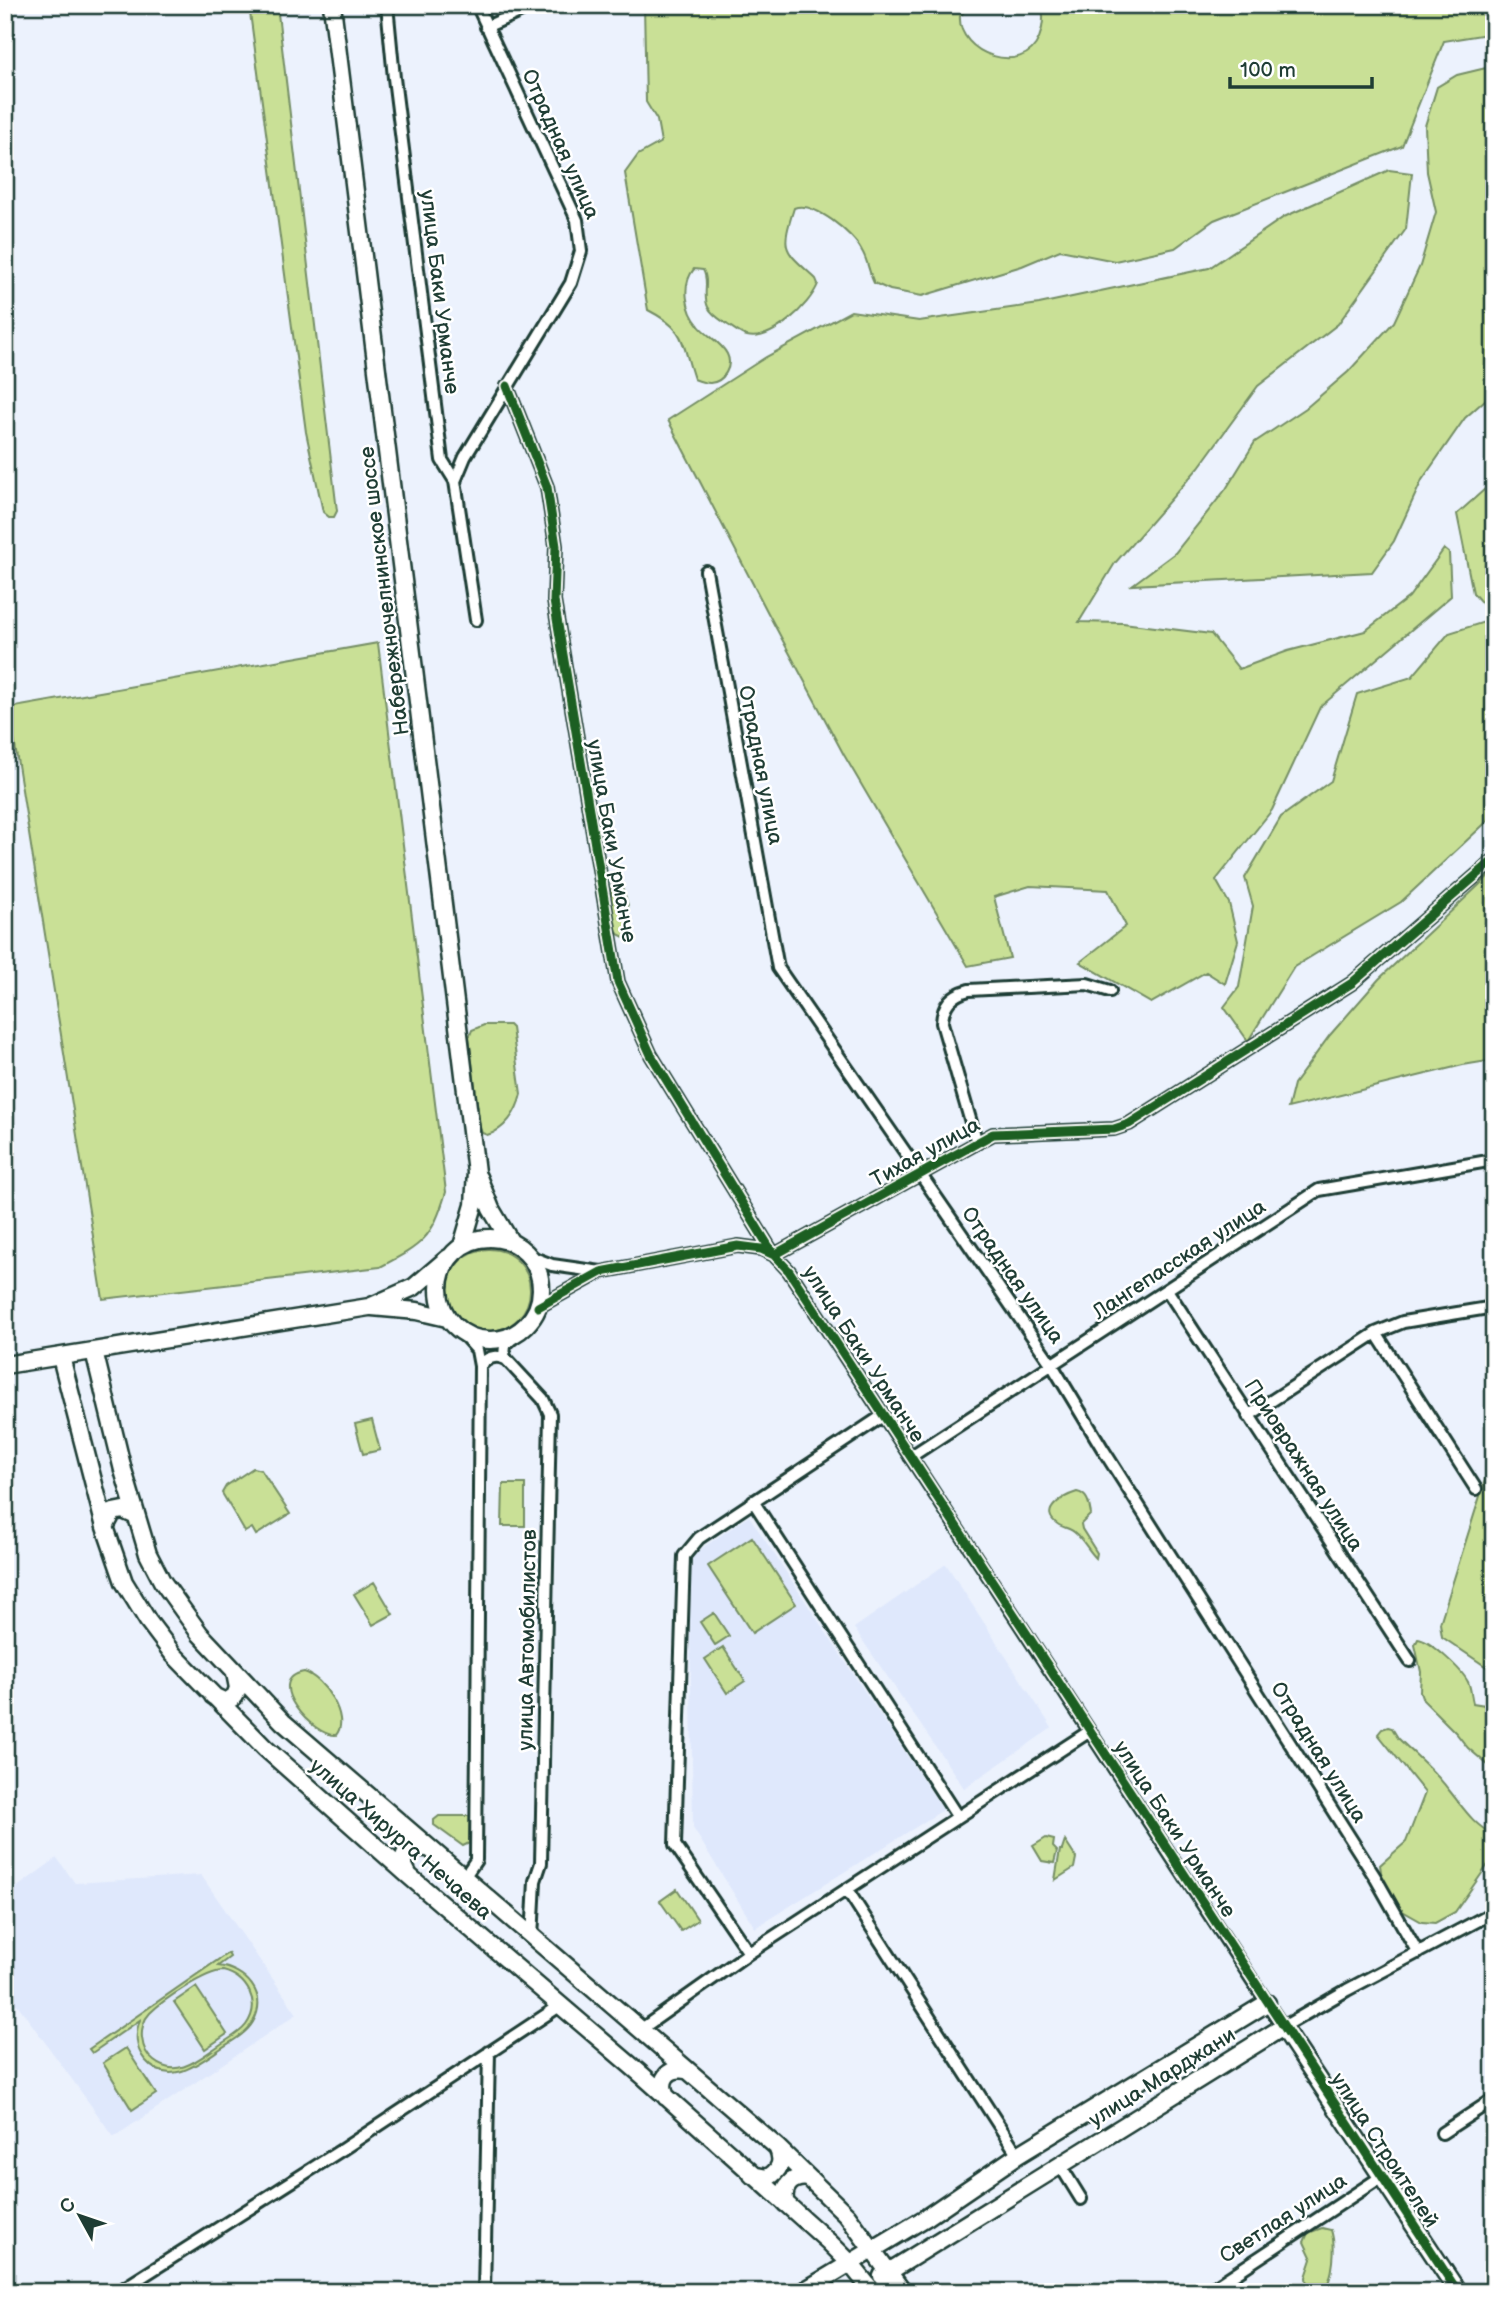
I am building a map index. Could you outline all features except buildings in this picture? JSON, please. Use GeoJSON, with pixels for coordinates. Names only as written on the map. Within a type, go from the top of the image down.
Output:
{"type":"FeatureCollection","features":[{"type":"Feature","properties":{"kind":"main road","name":"Набережночелнинское шоссе"},"geometry":{"type":"LineString","coordinates":[[332,5],[476,1172],[474,1205],[461,1246]]}},
{"type":"Feature","properties":{"kind":"main road","name":"Набережночелнинское шоссе"},"geometry":{"type":"LineString","coordinates":[[476,1172],[491,1209],[510,1241]]}},
{"type":"Feature","properties":{"kind":"main road"},"geometry":{"type":"LineString","coordinates":[[369,1307],[414,1287],[461,1246],[485,1237],[510,1241],[531,1257],[541,1281],[538,1307],[524,1328],[515,1334],[493,1340],[482,1340],[461,1332],[447,1318],[438,1294],[439,1281],[448,1258]]}},
{"type":"Feature","properties":{"kind":"main road"},"geometry":{"type":"LineString","coordinates":[[5,1365],[369,1307],[417,1311],[447,1318]]}},
{"type":"Feature","properties":{"kind":"main road","name":"улица Хирурга Нечаева"},"geometry":{"type":"LineString","coordinates":[[94,1350],[106,1408],[135,1517],[148,1554],[162,1581],[200,1634],[283,1722],[777,2147],[847,2215],[903,2292]]}},
{"type":"Feature","properties":{"kind":"main road","name":"улица Хирурга Нечаева"},"geometry":{"type":"LineString","coordinates":[[61,1357],[105,1527],[124,1582],[173,1654],[265,1748],[408,1875],[666,2096],[786,2204],[849,2262],[867,2290]]}},
{"type":"Feature","properties":{"kind":"main road"},"geometry":{"type":"LineString","coordinates":[[105,1527],[113,1512],[123,1510],[135,1517]]}},
{"type":"Feature","properties":{"kind":"main road"},"geometry":{"type":"LineString","coordinates":[[211,1695],[226,1702],[235,1696],[238,1688],[235,1673]]}},
{"type":"Feature","properties":{"kind":"main road"},"geometry":{"type":"LineString","coordinates":[[408,1875],[402,1862],[405,1852],[414,1847],[427,1848]]}},
{"type":"Feature","properties":{"kind":"main road","name":"улица Марджани"},"geometry":{"type":"LineString","coordinates":[[802,2292],[927,2217],[1018,2155],[1267,2003]]}},
{"type":"Feature","properties":{"kind":"main road","name":"улица Марджани"},"geometry":{"type":"LineString","coordinates":[[867,2290],[888,2272],[1283,2027]]}},
{"type":"Feature","properties":{"kind":"main road","name":"улица Строителей"},"geometry":{"type":"LineString","coordinates":[[1283,2027],[1458,2292]]}},
{"type":"Feature","properties":{"kind":"main road"},"geometry":{"type":"LineString","coordinates":[[666,2096],[662,2082],[666,2076],[671,2071],[686,2070]]}},
{"type":"Feature","properties":{"kind":"main road"},"geometry":{"type":"LineString","coordinates":[[752,2175],[767,2178],[779,2169],[781,2154],[777,2147]]}},
{"type":"Feature","properties":{"kind":"main road"},"geometry":{"type":"LineString","coordinates":[[786,2204],[784,2194],[788,2183],[797,2178],[809,2178]]}},
{"type":"Feature","properties":{"kind":"street","name":"улица Баки Урманче"},"geometry":{"type":"LineString","coordinates":[[387,5],[442,460],[454,481],[476,620]]}},
{"type":"Feature","properties":{"kind":"street","name":"Отрадная улица"},"geometry":{"type":"LineString","coordinates":[[454,481],[507,386],[575,274],[581,240],[577,220],[477,5]]}},
{"type":"Feature","properties":{"kind":"street"},"geometry":{"type":"LineString","coordinates":[[486,27],[535,5]]}},
{"type":"Feature","properties":{"kind":"street","name":"улица Баки Урманче"},"geometry":{"type":"LineString","coordinates":[[507,386],[547,487],[556,546],[554,601],[618,982],[651,1055],[774,1255],[789,1270],[1283,2027]]}},
{"type":"Feature","properties":{"kind":"street","name":"Отрадная улица"},"geometry":{"type":"LineString","coordinates":[[706,571],[778,968],[1052,1365],[1375,1877],[1418,1953]]}},
{"type":"Feature","properties":{"kind":"street","name":"Тихая улица"},"geometry":{"type":"LineString","coordinates":[[774,1255],[993,1134],[1114,1129],[1129,1124],[1352,983],[1494,860]]}},
{"type":"Feature","properties":{"kind":"street"},"geometry":{"type":"LineString","coordinates":[[977,1143],[942,1023],[946,1004],[959,993],[969,990],[1087,984],[1110,991]]}},
{"type":"Feature","properties":{"kind":"street","name":"Лангепасская улица"},"geometry":{"type":"LineString","coordinates":[[910,1457],[1319,1190],[1494,1160]]}},
{"type":"Feature","properties":{"kind":"street"},"geometry":{"type":"LineString","coordinates":[[538,1307],[601,1272],[738,1246],[761,1249],[774,1255]]}},
{"type":"Feature","properties":{"kind":"street"},"geometry":{"type":"LineString","coordinates":[[531,1257],[552,1265],[601,1272]]}},
{"type":"Feature","properties":{"kind":"street","name":"Приовражная улица"},"geometry":{"type":"LineString","coordinates":[[1167,1290],[1410,1661]]}},
{"type":"Feature","properties":{"kind":"street"},"geometry":{"type":"LineString","coordinates":[[1248,1416],[1376,1333],[1403,1322],[1494,1307]]}},
{"type":"Feature","properties":{"kind":"street"},"geometry":{"type":"LineString","coordinates":[[480,1366],[489,1359],[505,1359],[505,1345],[524,1328]]}},
{"type":"Feature","properties":{"kind":"street"},"geometry":{"type":"LineString","coordinates":[[461,1332],[477,1350],[480,1366],[477,1860],[463,1879]]}},
{"type":"Feature","properties":{"kind":"street"},"geometry":{"type":"LineString","coordinates":[[1376,1333],[1476,1489]]}},
{"type":"Feature","properties":{"kind":"street","name":"улица Автомобилистов"},"geometry":{"type":"LineString","coordinates":[[505,1359],[542,1399],[550,1414],[541,1863],[535,1881],[532,1938]]}},
{"type":"Feature","properties":{"kind":"street"},"geometry":{"type":"LineString","coordinates":[[749,1953],[675,1845],[684,1556],[699,1538],[884,1416]]}},
{"type":"Feature","properties":{"kind":"street"},"geometry":{"type":"LineString","coordinates":[[753,1502],[957,1816]]}},
{"type":"Feature","properties":{"kind":"street"},"geometry":{"type":"LineString","coordinates":[[640,2030],[749,1953],[1090,1731]]}},
{"type":"Feature","properties":{"kind":"street"},"geometry":{"type":"LineString","coordinates":[[848,1891],[1018,2155]]}},
{"type":"Feature","properties":{"kind":"street","name":"улица Марджани"},"geometry":{"type":"LineString","coordinates":[[1283,2027],[1494,1912]]}},
{"type":"Feature","properties":{"kind":"street"},"geometry":{"type":"LineString","coordinates":[[118,2292],[343,2149],[561,2005]]}},
{"type":"Feature","properties":{"kind":"street"},"geometry":{"type":"LineString","coordinates":[[484,2292],[489,2052]]}},
{"type":"Feature","properties":{"kind":"street"},"geometry":{"type":"LineString","coordinates":[[1442,2133],[1494,2099]]}},
{"type":"Feature","properties":{"kind":"street"},"geometry":{"type":"LineString","coordinates":[[1060,2165],[1081,2199]]}},
{"type":"Feature","properties":{"kind":"street","name":"Светлая улица"},"geometry":{"type":"LineString","coordinates":[[1207,2292],[1381,2177]]}},
{"type":"Feature","properties":{"kind":"shaded area"},"geometry":{"type":"Polygon","coordinates":[[[749,1516],[943,1810],[755,1928],[693,1828],[689,1557],[749,1516]]]}},
{"type":"Feature","properties":{"kind":"shaded area"},"geometry":{"type":"Polygon","coordinates":[[[946,1564],[1052,1728],[964,1788],[854,1628],[946,1564]]]}},
{"type":"Feature","properties":{"kind":"shaded area"},"geometry":{"type":"Polygon","coordinates":[[[57,1858],[75,1883],[201,1875],[297,2014],[114,2137],[17,2004],[5,2007],[5,1896],[57,1858]]]}},
{"type":"Feature","properties":{"kind":"green space"},"geometry":{"type":"Polygon","coordinates":[[[249,5],[277,5],[337,511],[334,517],[323,512],[306,432],[249,5]]]}},
{"type":"Feature","properties":{"kind":"green space"},"geometry":{"type":"Polygon","coordinates":[[[644,5],[971,5],[960,16],[962,29],[969,41],[993,56],[1007,58],[1020,56],[1031,50],[1039,38],[1043,22],[1041,5],[1494,5],[1494,33],[1444,41],[1402,146],[1214,220],[1175,248],[1115,261],[1060,250],[1022,266],[922,296],[890,290],[874,283],[866,259],[851,236],[832,220],[812,209],[794,208],[787,233],[788,249],[818,284],[807,302],[778,328],[757,336],[740,333],[708,307],[703,270],[694,269],[690,275],[686,290],[691,313],[702,330],[718,343],[729,359],[723,377],[710,383],[694,379],[681,338],[670,324],[648,310],[625,173],[638,155],[661,142],[657,120],[646,102],[644,5]]]}},
{"type":"Feature","properties":{"kind":"green space"},"geometry":{"type":"Polygon","coordinates":[[[1494,66],[1494,392],[1465,418],[1422,480],[1394,541],[1372,572],[1132,585],[1175,553],[1226,489],[1255,442],[1306,408],[1348,372],[1394,322],[1420,266],[1436,212],[1427,172],[1425,126],[1437,87],[1457,75],[1494,66]]]}},
{"type":"Feature","properties":{"kind":"green space"},"geometry":{"type":"Polygon","coordinates":[[[1389,170],[1412,173],[1406,229],[1338,324],[1258,386],[1199,467],[1115,563],[1079,622],[1123,623],[1211,634],[1239,669],[1288,651],[1365,631],[1409,597],[1444,549],[1449,553],[1451,596],[1320,707],[1272,810],[1216,880],[1229,903],[1238,941],[1225,984],[1206,972],[1151,1003],[1080,962],[1126,926],[1108,890],[1030,886],[994,897],[1010,958],[968,966],[844,755],[668,420],[766,357],[851,311],[919,321],[1039,304],[1209,268],[1284,217],[1389,170]]]}},
{"type":"Feature","properties":{"kind":"green space"},"geometry":{"type":"Polygon","coordinates":[[[1494,481],[1494,617],[1473,593],[1457,514],[1494,481]]]}},
{"type":"Feature","properties":{"kind":"green space"},"geometry":{"type":"Polygon","coordinates":[[[1494,619],[1494,815],[1401,902],[1294,967],[1248,1041],[1224,1007],[1239,987],[1253,906],[1245,878],[1281,817],[1331,781],[1357,694],[1412,677],[1449,633],[1494,619]]]}},
{"type":"Feature","properties":{"kind":"green space"},"geometry":{"type":"Polygon","coordinates":[[[378,643],[446,1192],[436,1220],[416,1246],[380,1267],[103,1299],[9,708],[378,643]]]}},
{"type":"Feature","properties":{"kind":"green space"},"geometry":{"type":"Polygon","coordinates":[[[1494,871],[1494,1060],[1463,1065],[1288,1108],[1294,1084],[1330,1035],[1379,979],[1494,871]]]}},
{"type":"Feature","properties":{"kind":"green space"},"geometry":{"type":"Polygon","coordinates":[[[615,882],[620,884],[628,908],[630,928],[626,938],[618,934],[613,917],[611,891],[615,882]]]}},
{"type":"Feature","properties":{"kind":"green space"},"geometry":{"type":"Polygon","coordinates":[[[484,1025],[509,1025],[512,1028],[521,1094],[509,1119],[499,1129],[487,1135],[482,1133],[480,1128],[469,1038],[472,1030],[484,1025]]]}},
{"type":"Feature","properties":{"kind":"green space"},"geometry":{"type":"Polygon","coordinates":[[[489,1249],[505,1252],[518,1261],[527,1274],[530,1290],[527,1306],[518,1319],[505,1328],[489,1331],[473,1328],[460,1319],[451,1306],[448,1290],[451,1274],[460,1261],[473,1252],[489,1249]]]}},
{"type":"Feature","properties":{"kind":"green space"},"geometry":{"type":"Polygon","coordinates":[[[372,1420],[380,1450],[363,1454],[355,1424],[372,1420]]]}},
{"type":"Feature","properties":{"kind":"green space"},"geometry":{"type":"Polygon","coordinates":[[[1494,1467],[1494,1672],[1442,1637],[1440,1623],[1486,1477],[1494,1467]]]}},
{"type":"Feature","properties":{"kind":"green space"},"geometry":{"type":"Polygon","coordinates":[[[253,1468],[261,1470],[290,1514],[256,1535],[252,1528],[245,1532],[222,1493],[226,1486],[253,1468]]]}},
{"type":"Feature","properties":{"kind":"green space"},"geometry":{"type":"Polygon","coordinates":[[[503,1484],[525,1484],[525,1526],[502,1526],[503,1484]]]}},
{"type":"Feature","properties":{"kind":"green space"},"geometry":{"type":"Polygon","coordinates":[[[1077,1492],[1084,1495],[1089,1503],[1091,1514],[1081,1524],[1097,1553],[1096,1558],[1077,1535],[1059,1525],[1050,1514],[1054,1505],[1077,1492]]]}},
{"type":"Feature","properties":{"kind":"green space"},"geometry":{"type":"Polygon","coordinates":[[[752,1537],[796,1604],[752,1633],[708,1566],[752,1537]]]}},
{"type":"Feature","properties":{"kind":"green space"},"geometry":{"type":"Polygon","coordinates":[[[374,1582],[393,1614],[373,1625],[354,1594],[374,1582]]]}},
{"type":"Feature","properties":{"kind":"green space"},"geometry":{"type":"Polygon","coordinates":[[[714,1613],[729,1636],[715,1645],[700,1622],[714,1613]]]}},
{"type":"Feature","properties":{"kind":"green space"},"geometry":{"type":"Polygon","coordinates":[[[1418,1639],[1438,1650],[1459,1670],[1469,1684],[1473,1703],[1491,1706],[1494,1710],[1494,1770],[1468,1748],[1423,1700],[1415,1645],[1418,1639]]]}},
{"type":"Feature","properties":{"kind":"green space"},"geometry":{"type":"Polygon","coordinates":[[[723,1647],[745,1681],[727,1693],[705,1659],[723,1647]]]}},
{"type":"Feature","properties":{"kind":"green space"},"geometry":{"type":"Polygon","coordinates":[[[304,1672],[319,1682],[333,1699],[340,1719],[340,1728],[336,1735],[315,1727],[296,1707],[290,1696],[288,1685],[292,1677],[304,1672]]]}},
{"type":"Feature","properties":{"kind":"green space"},"geometry":{"type":"Polygon","coordinates":[[[1388,1727],[1437,1775],[1474,1820],[1494,1835],[1494,1856],[1455,1912],[1435,1923],[1422,1922],[1399,1909],[1383,1886],[1380,1865],[1406,1842],[1425,1793],[1378,1734],[1388,1727]]]}},
{"type":"Feature","properties":{"kind":"green space"},"geometry":{"type":"Polygon","coordinates":[[[439,1816],[470,1816],[469,1843],[463,1846],[434,1825],[434,1820],[439,1816]]]}},
{"type":"Feature","properties":{"kind":"green space"},"geometry":{"type":"Polygon","coordinates":[[[1046,1838],[1054,1840],[1053,1847],[1057,1851],[1054,1863],[1042,1861],[1033,1846],[1046,1838]]]}},
{"type":"Feature","properties":{"kind":"green space"},"geometry":{"type":"Polygon","coordinates":[[[1065,1841],[1076,1858],[1074,1868],[1055,1880],[1060,1850],[1065,1841]]]}},
{"type":"Feature","properties":{"kind":"green space"},"geometry":{"type":"Polygon","coordinates":[[[677,1889],[698,1920],[681,1931],[660,1901],[677,1889]]]}},
{"type":"Feature","properties":{"kind":"green space"},"geometry":{"type":"Polygon","coordinates":[[[228,1953],[230,1957],[218,1966],[237,1972],[252,1985],[256,1993],[257,2012],[247,2030],[183,2071],[164,2072],[145,2060],[139,2051],[137,2040],[140,2020],[92,2053],[89,2049],[228,1953]],[[223,1971],[206,1976],[174,1994],[150,2013],[142,2035],[144,2048],[152,2059],[172,2068],[189,2064],[244,2028],[251,2017],[252,2000],[245,1985],[232,1974],[223,1971]]]}},
{"type":"Feature","properties":{"kind":"green space"},"geometry":{"type":"Polygon","coordinates":[[[196,1987],[227,2034],[205,2049],[174,2002],[196,1987]]]}},
{"type":"Feature","properties":{"kind":"green space"},"geometry":{"type":"Polygon","coordinates":[[[126,2048],[156,2094],[132,2110],[103,2063],[126,2048]]]}},
{"type":"Feature","properties":{"kind":"green space"},"geometry":{"type":"Polygon","coordinates":[[[1322,2228],[1331,2230],[1333,2236],[1332,2270],[1323,2291],[1312,2292],[1307,2287],[1306,2277],[1312,2259],[1304,2242],[1308,2233],[1322,2228]]]}},
{"type":"Feature","properties":{"kind":"cycle path"},"geometry":{"type":"LineString","coordinates":[[507,386],[547,487],[556,546],[554,601],[618,982],[651,1055],[774,1255],[789,1271],[1458,2292]]}},
{"type":"Feature","properties":{"kind":"cycle path"},"geometry":{"type":"LineString","coordinates":[[538,1307],[601,1272],[738,1246],[761,1249],[774,1255],[993,1134],[1114,1129],[1129,1124],[1352,983],[1494,860]]}}]}
